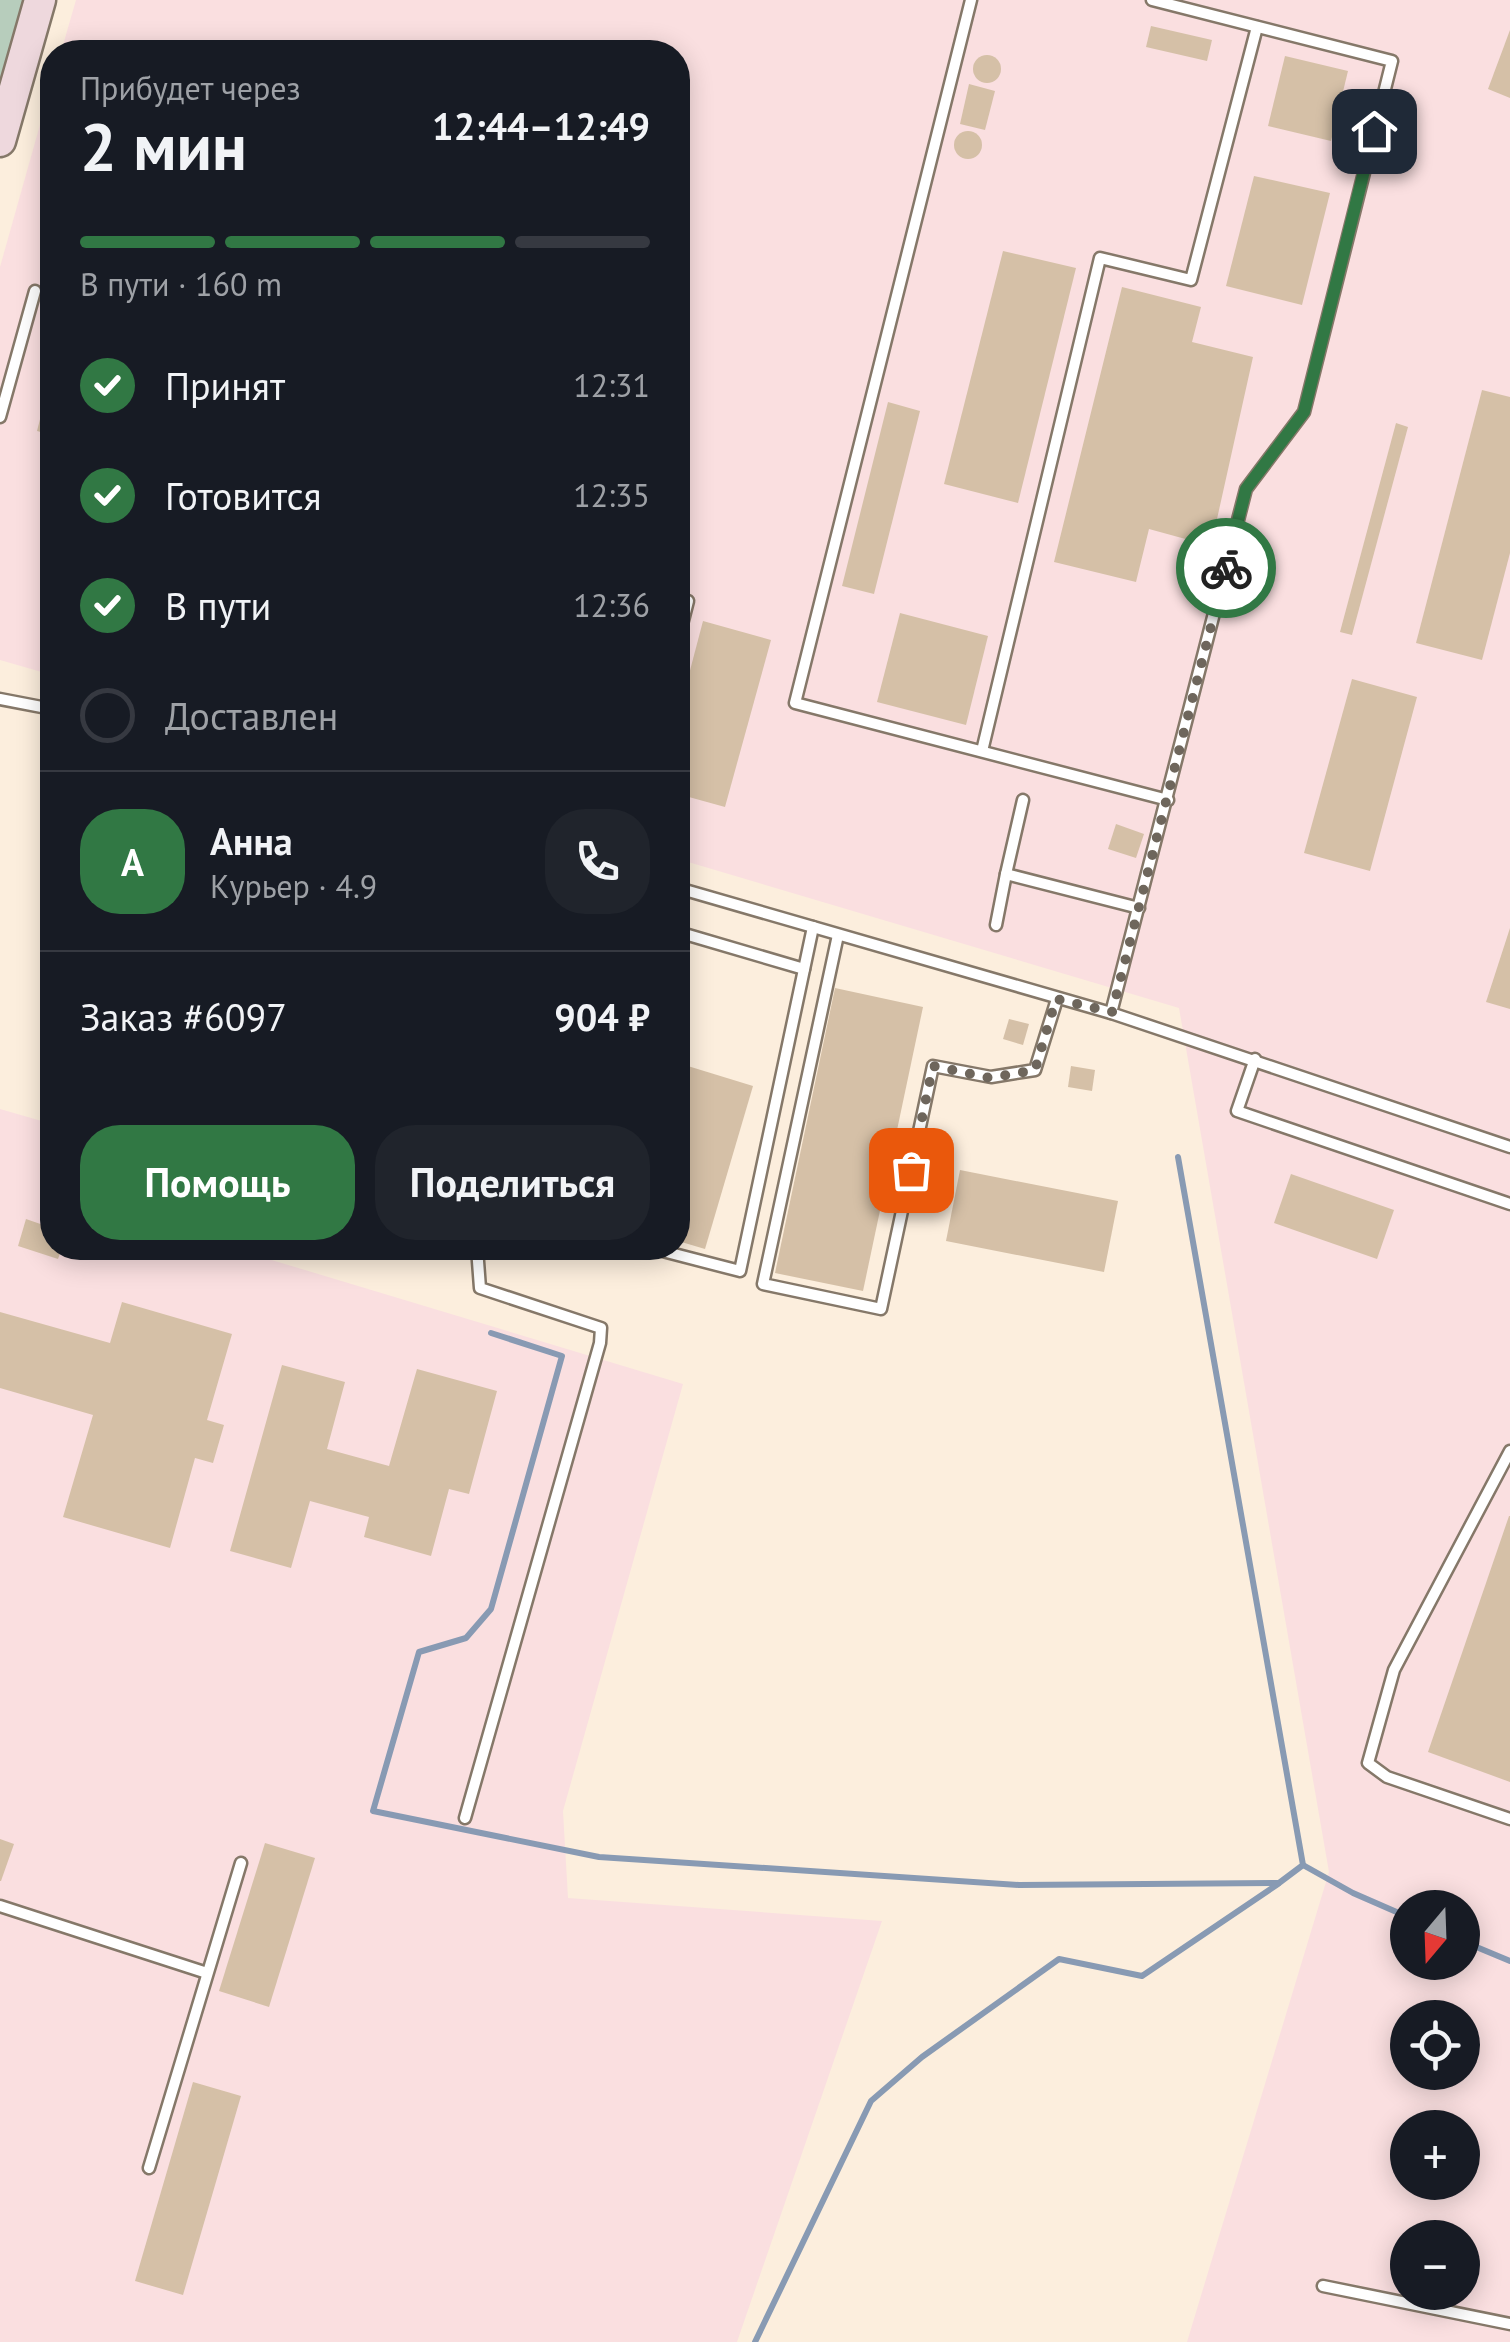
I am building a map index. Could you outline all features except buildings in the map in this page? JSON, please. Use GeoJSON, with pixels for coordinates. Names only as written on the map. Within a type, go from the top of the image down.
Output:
{"type":"FeatureCollection","features":[{"type":"Feature","properties":{"kind":"main road"},"geometry":{"type":"LineString","coordinates":[[0,141],[40,0]]}},
{"type":"Feature","properties":{"kind":"lane"},"geometry":{"type":"LineString","coordinates":[[971,0],[795,703],[1168,800]]}},
{"type":"Feature","properties":{"kind":"lane"},"geometry":{"type":"LineString","coordinates":[[1112,1012],[1246,489],[1304,412],[1392,61],[1152,0]]}},
{"type":"Feature","properties":{"kind":"lane"},"geometry":{"type":"LineString","coordinates":[[982,752],[1100,258],[1191,280],[1256,26]]}},
{"type":"Feature","properties":{"kind":"lane"},"geometry":{"type":"LineString","coordinates":[[0,418],[35,291]]}},
{"type":"Feature","properties":{"kind":"lane"},"geometry":{"type":"LineString","coordinates":[[0,699],[40,707]]}},
{"type":"Feature","properties":{"kind":"lane"},"geometry":{"type":"LineString","coordinates":[[996,924],[1024,800]]}},
{"type":"Feature","properties":{"kind":"lane"},"geometry":{"type":"LineString","coordinates":[[1006,874],[1139,908]]}},
{"type":"Feature","properties":{"kind":"lane"},"geometry":{"type":"LineString","coordinates":[[690,891],[1112,1012],[1510,1147]]}},
{"type":"Feature","properties":{"kind":"lane"},"geometry":{"type":"LineString","coordinates":[[690,1258],[740,1271],[813,927]]}},
{"type":"Feature","properties":{"kind":"lane"},"geometry":{"type":"LineString","coordinates":[[838,934],[763,1284],[881,1310],[933,1066],[990,1078],[1035,1070],[1056,999]]}},
{"type":"Feature","properties":{"kind":"lane"},"geometry":{"type":"LineString","coordinates":[[690,936],[804,969]]}},
{"type":"Feature","properties":{"kind":"lane"},"geometry":{"type":"LineString","coordinates":[[1255,1059],[1237,1111],[1510,1204]]}},
{"type":"Feature","properties":{"kind":"lane"},"geometry":{"type":"LineString","coordinates":[[465,1818],[602,1328],[480,1288],[478,1260]]}},
{"type":"Feature","properties":{"kind":"lane"},"geometry":{"type":"LineString","coordinates":[[1510,1452],[1394,1670],[1368,1763],[1387,1777],[1510,1819]]}},
{"type":"Feature","properties":{"kind":"lane"},"geometry":{"type":"LineString","coordinates":[[149,2168],[241,1863]]}},
{"type":"Feature","properties":{"kind":"lane"},"geometry":{"type":"LineString","coordinates":[[0,1906],[207,1973]]}},
{"type":"Feature","properties":{"kind":"lane"},"geometry":{"type":"LineString","coordinates":[[1323,2286],[1510,2324]]}},
{"type":"Feature","properties":{"kind":"shaded area"},"geometry":{"type":"Polygon","coordinates":[[[76,0],[1510,0],[1510,2342],[1187,2342],[1329,1872],[1179,1008],[690,863],[690,40],[64,40],[76,0]]]}},
{"type":"Feature","properties":{"kind":"shaded area"},"geometry":{"type":"Polygon","coordinates":[[[40,125],[40,672],[0,660],[0,267],[40,125]]]}},
{"type":"Feature","properties":{"kind":"shaded area"},"geometry":{"type":"Polygon","coordinates":[[[0,1109],[40,1121],[40,1260],[272,1260],[683,1384],[563,1811],[568,1898],[882,1921],[737,2342],[0,2342],[0,1109]]]}},
{"type":"Feature","properties":{"kind":"green space"},"geometry":{"type":"Polygon","coordinates":[[[0,0],[27,0],[0,96],[0,0]]]}},
{"type":"Feature","properties":{"kind":"waterway"},"geometry":{"type":"LineString","coordinates":[[491,1333],[562,1356],[491,1609],[466,1638],[419,1652],[373,1811],[599,1857],[1019,1885],[1279,1883],[1303,1865],[1178,1157]]}},
{"type":"Feature","properties":{"kind":"waterway"},"geometry":{"type":"LineString","coordinates":[[1303,1865],[1390,1909]]}},
{"type":"Feature","properties":{"kind":"waterway"},"geometry":{"type":"LineString","coordinates":[[755,2342],[871,2101],[922,2057],[1059,1959],[1142,1976],[1278,1884]]}},
{"type":"Feature","properties":{"kind":"waterway"},"geometry":{"type":"LineString","coordinates":[[1480,1948],[1510,1961]]}},
{"type":"Feature","properties":{"kind":"way so far"},"geometry":{"type":"LineString","coordinates":[[911,1170],[933,1066],[990,1078],[1035,1070],[1056,999],[1112,1012],[1226,568]]}},
{"type":"Feature","properties":{"kind":"route"},"geometry":{"type":"LineString","coordinates":[[1226,568],[1246,489],[1304,412],[1374,131]]}}]}
